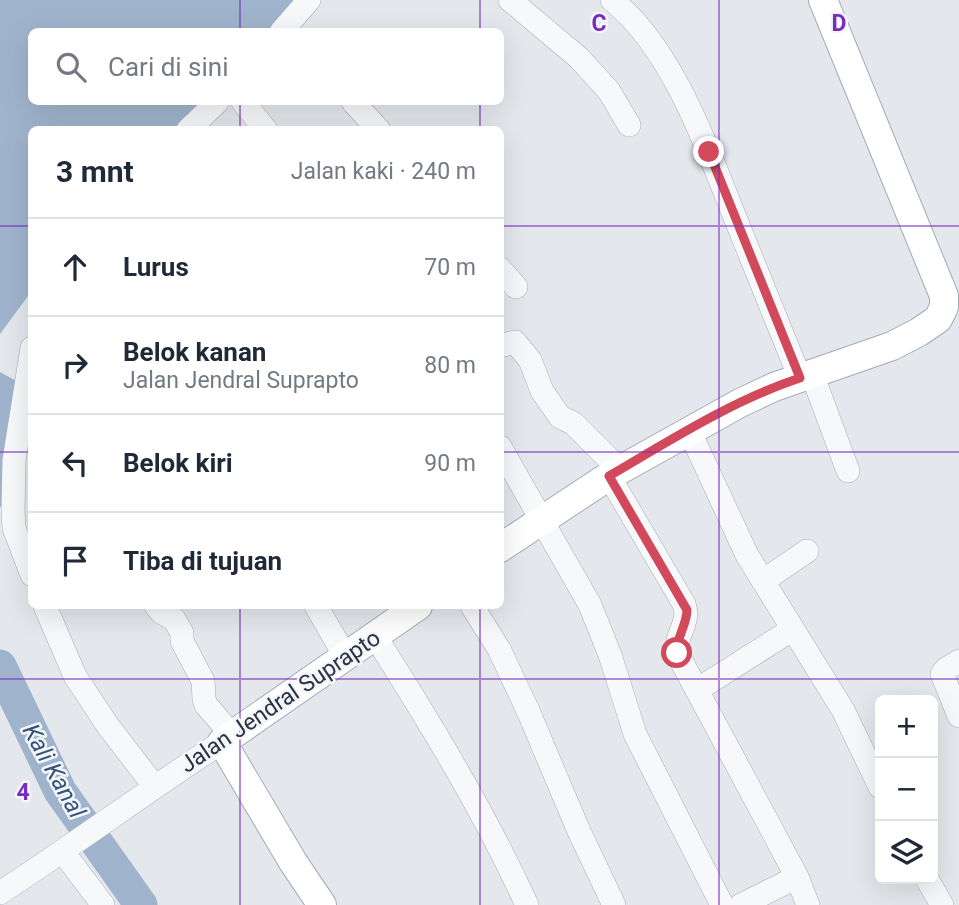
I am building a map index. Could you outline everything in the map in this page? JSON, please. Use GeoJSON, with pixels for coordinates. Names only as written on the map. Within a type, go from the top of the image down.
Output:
{"type":"FeatureCollection","features":[{"type":"Feature","properties":{"kind":"main road"},"geometry":{"type":"LineString","coordinates":[[504,545],[614,473],[762,392],[892,346],[948,319],[944,296],[823,0]]}},
{"type":"Feature","properties":{"kind":"main road","name":"Jalan Jendral Suprapto"},"geometry":{"type":"LineString","coordinates":[[227,739],[414,609]]}},
{"type":"Feature","properties":{"kind":"main road"},"geometry":{"type":"LineString","coordinates":[[227,739],[293,862],[322,905]]}},
{"type":"Feature","properties":{"kind":"street"},"geometry":{"type":"LineString","coordinates":[[284,28],[309,0]]}},
{"type":"Feature","properties":{"kind":"street"},"geometry":{"type":"LineString","coordinates":[[510,0],[586,66],[609,91],[629,125]]}},
{"type":"Feature","properties":{"kind":"street"},"geometry":{"type":"LineString","coordinates":[[612,0],[649,37],[672,76],[709,152],[848,471]]}},
{"type":"Feature","properties":{"kind":"street"},"geometry":{"type":"LineString","coordinates":[[193,126],[214,105]]}},
{"type":"Feature","properties":{"kind":"street"},"geometry":{"type":"LineString","coordinates":[[245,105],[263,126]]}},
{"type":"Feature","properties":{"kind":"street"},"geometry":{"type":"LineString","coordinates":[[355,105],[375,126]]}},
{"type":"Feature","properties":{"kind":"street"},"geometry":{"type":"LineString","coordinates":[[504,274],[516,287]]}},
{"type":"Feature","properties":{"kind":"street"},"geometry":{"type":"LineString","coordinates":[[504,345],[514,342],[530,360],[542,391],[560,417],[573,424],[614,473],[687,610],[676,642],[677,653],[797,877],[808,905]]}},
{"type":"Feature","properties":{"kind":"street"},"geometry":{"type":"LineString","coordinates":[[28,374],[15,460],[23,488],[14,528],[28,565]]}},
{"type":"Feature","properties":{"kind":"street"},"geometry":{"type":"LineString","coordinates":[[689,430],[747,555],[843,710],[875,776]]}},
{"type":"Feature","properties":{"kind":"street"},"geometry":{"type":"LineString","coordinates":[[504,454],[590,606],[610,655],[635,734],[722,905]]}},
{"type":"Feature","properties":{"kind":"street"},"geometry":{"type":"LineString","coordinates":[[763,581],[807,551]]}},
{"type":"Feature","properties":{"kind":"street"},"geometry":{"type":"LineString","coordinates":[[46,609],[75,676],[148,792]]}},
{"type":"Feature","properties":{"kind":"street"},"geometry":{"type":"LineString","coordinates":[[158,609],[174,620],[182,633],[183,642],[203,681],[206,705],[227,739]]}},
{"type":"Feature","properties":{"kind":"street"},"geometry":{"type":"LineString","coordinates":[[318,609],[345,656]]}},
{"type":"Feature","properties":{"kind":"street"},"geometry":{"type":"LineString","coordinates":[[474,609],[499,649],[614,905]]}},
{"type":"Feature","properties":{"kind":"street"},"geometry":{"type":"LineString","coordinates":[[697,690],[793,629]]}},
{"type":"Feature","properties":{"kind":"street"},"geometry":{"type":"LineString","coordinates":[[375,636],[454,765],[507,861],[527,905]]}},
{"type":"Feature","properties":{"kind":"street"},"geometry":{"type":"LineString","coordinates":[[959,661],[943,674],[959,716]]}},
{"type":"Feature","properties":{"kind":"street","name":"Jalan Jendral Suprapto"},"geometry":{"type":"LineString","coordinates":[[0,893],[227,739]]}},
{"type":"Feature","properties":{"kind":"street"},"geometry":{"type":"LineString","coordinates":[[71,847],[103,905]]}},
{"type":"Feature","properties":{"kind":"street"},"geometry":{"type":"LineString","coordinates":[[741,905],[797,877]]}},
{"type":"Feature","properties":{"kind":"street"},"geometry":{"type":"LineString","coordinates":[[930,884],[942,905]]}},
{"type":"Feature","properties":{"kind":"water"},"geometry":{"type":"Polygon","coordinates":[[[0,0],[295,0],[270,28],[28,28],[28,105],[200,105],[180,126],[28,126],[28,296],[0,334],[0,0]]]}},
{"type":"Feature","properties":{"kind":"water"},"geometry":{"type":"Polygon","coordinates":[[[0,372],[20,383],[6,505],[0,507],[0,372]]]}},
{"type":"Feature","properties":{"kind":"waterway","name":"Kali Kanal"},"geometry":{"type":"LineString","coordinates":[[0,666],[60,791],[141,905]]}},
{"type":"Feature","properties":{"kind":"route"},"geometry":{"type":"LineString","coordinates":[[677,653],[676,642],[687,610],[609,476],[740,402],[800,378],[709,152]]}}]}
